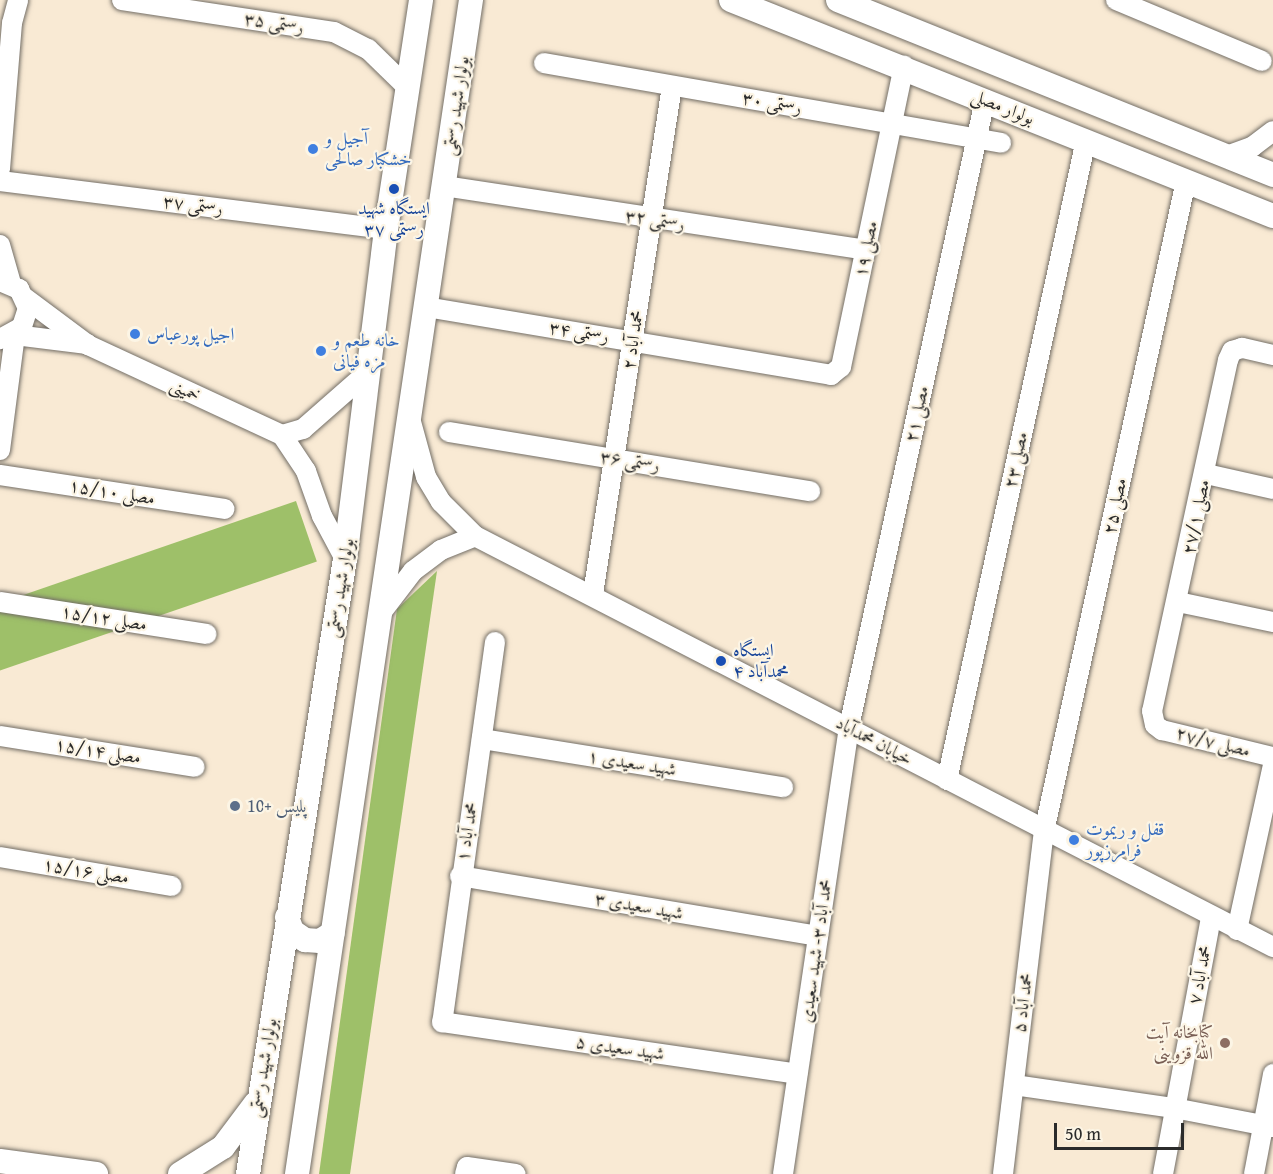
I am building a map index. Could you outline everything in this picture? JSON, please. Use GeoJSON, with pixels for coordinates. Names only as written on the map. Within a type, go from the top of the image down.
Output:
{"type":"FeatureCollection","features":[{"type":"Feature","properties":{"kind":"main road","name":"بولوار شهید رستمی"},"geometry":{"type":"LineString","coordinates":[[248,1174],[345,559],[386,229],[421,0]]}},
{"type":"Feature","properties":{"kind":"main road","name":"بولوار مصلی"},"geometry":{"type":"LineString","coordinates":[[731,0],[904,66],[1273,216]]}},
{"type":"Feature","properties":{"kind":"main road","name":"بولوار مصلی"},"geometry":{"type":"LineString","coordinates":[[838,0],[1273,175]]}},
{"type":"Feature","properties":{"kind":"main road","name":"بولوار شهید رستمی"},"geometry":{"type":"LineString","coordinates":[[297,1174],[444,186],[474,3]]}},
{"type":"Feature","properties":{"kind":"main road"},"geometry":{"type":"LineString","coordinates":[[287,917],[292,931],[304,940],[320,941],[333,933]]}},
{"type":"Feature","properties":{"kind":"main road"},"geometry":{"type":"LineString","coordinates":[[180,1174],[223,1147],[258,1101]]}},
{"type":"Feature","properties":{"kind":"main road"},"geometry":{"type":"LineString","coordinates":[[0,1161],[96,1174]]}},
{"type":"Feature","properties":{"kind":"street"},"geometry":{"type":"LineString","coordinates":[[0,170],[12,23],[18,0]]}},
{"type":"Feature","properties":{"kind":"street","name":"رستمی ۳۵"},"geometry":{"type":"LineString","coordinates":[[122,0],[334,32],[368,49],[408,88]]}},
{"type":"Feature","properties":{"kind":"street"},"geometry":{"type":"LineString","coordinates":[[1116,0],[1262,61]]}},
{"type":"Feature","properties":{"kind":"street","name":"رستمی ۳۰"},"geometry":{"type":"LineString","coordinates":[[544,63],[1001,143]]}},
{"type":"Feature","properties":{"kind":"street","name":"مصلی ۱۹"},"geometry":{"type":"LineString","coordinates":[[837,372],[866,250],[904,66]]}},
{"type":"Feature","properties":{"kind":"street","name":"محمد آباد ۲"},"geometry":{"type":"LineString","coordinates":[[593,594],[672,86]]}},
{"type":"Feature","properties":{"kind":"street","name":"مصلی ۲۱"},"geometry":{"type":"LineString","coordinates":[[849,727],[985,100]]}},
{"type":"Feature","properties":{"kind":"street"},"geometry":{"type":"LineString","coordinates":[[1227,156],[1252,147],[1273,131]]}},
{"type":"Feature","properties":{"kind":"street","name":"مصلی ۲۳"},"geometry":{"type":"LineString","coordinates":[[947,780],[1086,140]]}},
{"type":"Feature","properties":{"kind":"street","name":"رستمی ۳۷"},"geometry":{"type":"LineString","coordinates":[[0,181],[386,229]]}},
{"type":"Feature","properties":{"kind":"street","name":"مصلی ۲۵"},"geometry":{"type":"LineString","coordinates":[[1044,831],[1186,181]]}},
{"type":"Feature","properties":{"kind":"street","name":"رستمی ۳۲"},"geometry":{"type":"LineString","coordinates":[[444,186],[652,220],[866,250]]}},
{"type":"Feature","properties":{"kind":"street"},"geometry":{"type":"LineString","coordinates":[[0,245],[5,282],[88,345]]}},
{"type":"Feature","properties":{"kind":"street"},"geometry":{"type":"LineString","coordinates":[[0,450],[8,337],[27,318],[25,298]]}},
{"type":"Feature","properties":{"kind":"street","name":"رستمی ۳۴"},"geometry":{"type":"LineString","coordinates":[[426,307],[831,375],[837,372]]}},
{"type":"Feature","properties":{"kind":"street"},"geometry":{"type":"LineString","coordinates":[[8,337],[88,345]]}},
{"type":"Feature","properties":{"kind":"street","name":"خمینی"},"geometry":{"type":"LineString","coordinates":[[88,345],[282,435]]}},
{"type":"Feature","properties":{"kind":"street","name":"مصلی ۲۷/۱"},"geometry":{"type":"LineString","coordinates":[[1155,725],[1152,711],[1232,351],[1242,348],[1273,355]]}},
{"type":"Feature","properties":{"kind":"street"},"geometry":{"type":"LineString","coordinates":[[345,559],[322,516],[306,471],[282,435],[303,429],[369,371]]}},
{"type":"Feature","properties":{"kind":"street","name":"خیابان محمدآباد"},"geometry":{"type":"LineString","coordinates":[[410,418],[426,477],[441,502],[475,536],[593,594],[1211,917],[1273,946]]}},
{"type":"Feature","properties":{"kind":"street","name":"رستمی ۳۶"},"geometry":{"type":"LineString","coordinates":[[450,432],[810,491]]}},
{"type":"Feature","properties":{"kind":"street"},"geometry":{"type":"LineString","coordinates":[[1206,474],[1273,489]]}},
{"type":"Feature","properties":{"kind":"street","name":"مصلی ۱۵/۱۰"},"geometry":{"type":"LineString","coordinates":[[0,475],[224,510]]}},
{"type":"Feature","properties":{"kind":"street"},"geometry":{"type":"LineString","coordinates":[[381,613],[413,571],[441,550],[475,536]]}},
{"type":"Feature","properties":{"kind":"street","name":"مصلی ۱۵/۱۲"},"geometry":{"type":"LineString","coordinates":[[0,602],[207,634]]}},
{"type":"Feature","properties":{"kind":"street"},"geometry":{"type":"LineString","coordinates":[[1178,602],[1273,622]]}},
{"type":"Feature","properties":{"kind":"street","name":"محمد آباد ۱"},"geometry":{"type":"LineString","coordinates":[[442,1022],[460,876],[495,642]]}},
{"type":"Feature","properties":{"kind":"street","name":"مصلی ۲۷/۷"},"geometry":{"type":"LineString","coordinates":[[1155,725],[1162,730],[1273,757]]}},
{"type":"Feature","properties":{"kind":"street","name":"محمد آباد ۳- شهید سعیدی"},"geometry":{"type":"LineString","coordinates":[[783,1174],[849,727]]}},
{"type":"Feature","properties":{"kind":"street","name":"مصلی ۱۵/۱۴"},"geometry":{"type":"LineString","coordinates":[[0,736],[195,767]]}},
{"type":"Feature","properties":{"kind":"street","name":"شهید سعیدی ۱"},"geometry":{"type":"LineString","coordinates":[[482,739],[783,787]]}},
{"type":"Feature","properties":{"kind":"street"},"geometry":{"type":"LineString","coordinates":[[1238,930],[1273,765]]}},
{"type":"Feature","properties":{"kind":"street","name":"محمد آباد ۵"},"geometry":{"type":"LineString","coordinates":[[1003,1174],[1044,831]]}},
{"type":"Feature","properties":{"kind":"street","name":"مصلی ۱۵/۱۶"},"geometry":{"type":"LineString","coordinates":[[0,857],[172,885]]}},
{"type":"Feature","properties":{"kind":"street","name":"شهید سعیدی ۳"},"geometry":{"type":"LineString","coordinates":[[460,876],[818,936]]}},
{"type":"Feature","properties":{"kind":"street","name":"محمد آباد ۷"},"geometry":{"type":"LineString","coordinates":[[1163,1174],[1211,917]]}},
{"type":"Feature","properties":{"kind":"street","name":"شهید سعیدی ۵"},"geometry":{"type":"LineString","coordinates":[[442,1022],[797,1074]]}},
{"type":"Feature","properties":{"kind":"street"},"geometry":{"type":"LineString","coordinates":[[1254,1174],[1268,1126],[1273,1074]]}},
{"type":"Feature","properties":{"kind":"street"},"geometry":{"type":"LineString","coordinates":[[1014,1085],[1174,1108],[1268,1126]]}},
{"type":"Feature","properties":{"kind":"street"},"geometry":{"type":"LineString","coordinates":[[466,1170],[516,1174]]}},
{"type":"Feature","properties":{"kind":"green space"},"geometry":{"type":"Polygon","coordinates":[[[296,501],[317,562],[0,671],[0,603],[296,501]]]}},
{"type":"Feature","properties":{"kind":"green space"},"geometry":{"type":"Polygon","coordinates":[[[437,571],[350,1174],[319,1174],[397,609],[437,571]]]}},
{"type":"Feature","properties":{"kind":"place","name":"آجیل و خشکبار صالحی"},"geometry":{"type":"Point","coordinates":[313,149]}},
{"type":"Feature","properties":{"kind":"place","name":"ایستگاه شهید رستمی ۳۷"},"geometry":{"type":"Point","coordinates":[394,189]}},
{"type":"Feature","properties":{"kind":"place","name":"اجیل پورعباس"},"geometry":{"type":"Point","coordinates":[135,334]}},
{"type":"Feature","properties":{"kind":"place","name":"خانه طعم و مزه فیانی"},"geometry":{"type":"Point","coordinates":[321,351]}},
{"type":"Feature","properties":{"kind":"place","name":"ایستگاه محمدآباد ۴"},"geometry":{"type":"Point","coordinates":[721,661]}},
{"type":"Feature","properties":{"kind":"place","name":"پلیس +10"},"geometry":{"type":"Point","coordinates":[235,806]}},
{"type":"Feature","properties":{"kind":"place","name":"قفل و ریموت فرامرزپور"},"geometry":{"type":"Point","coordinates":[1074,840]}},
{"type":"Feature","properties":{"kind":"place","name":"کتابخانه آیت الله قزوینی"},"geometry":{"type":"Point","coordinates":[1225,1043]}}]}
